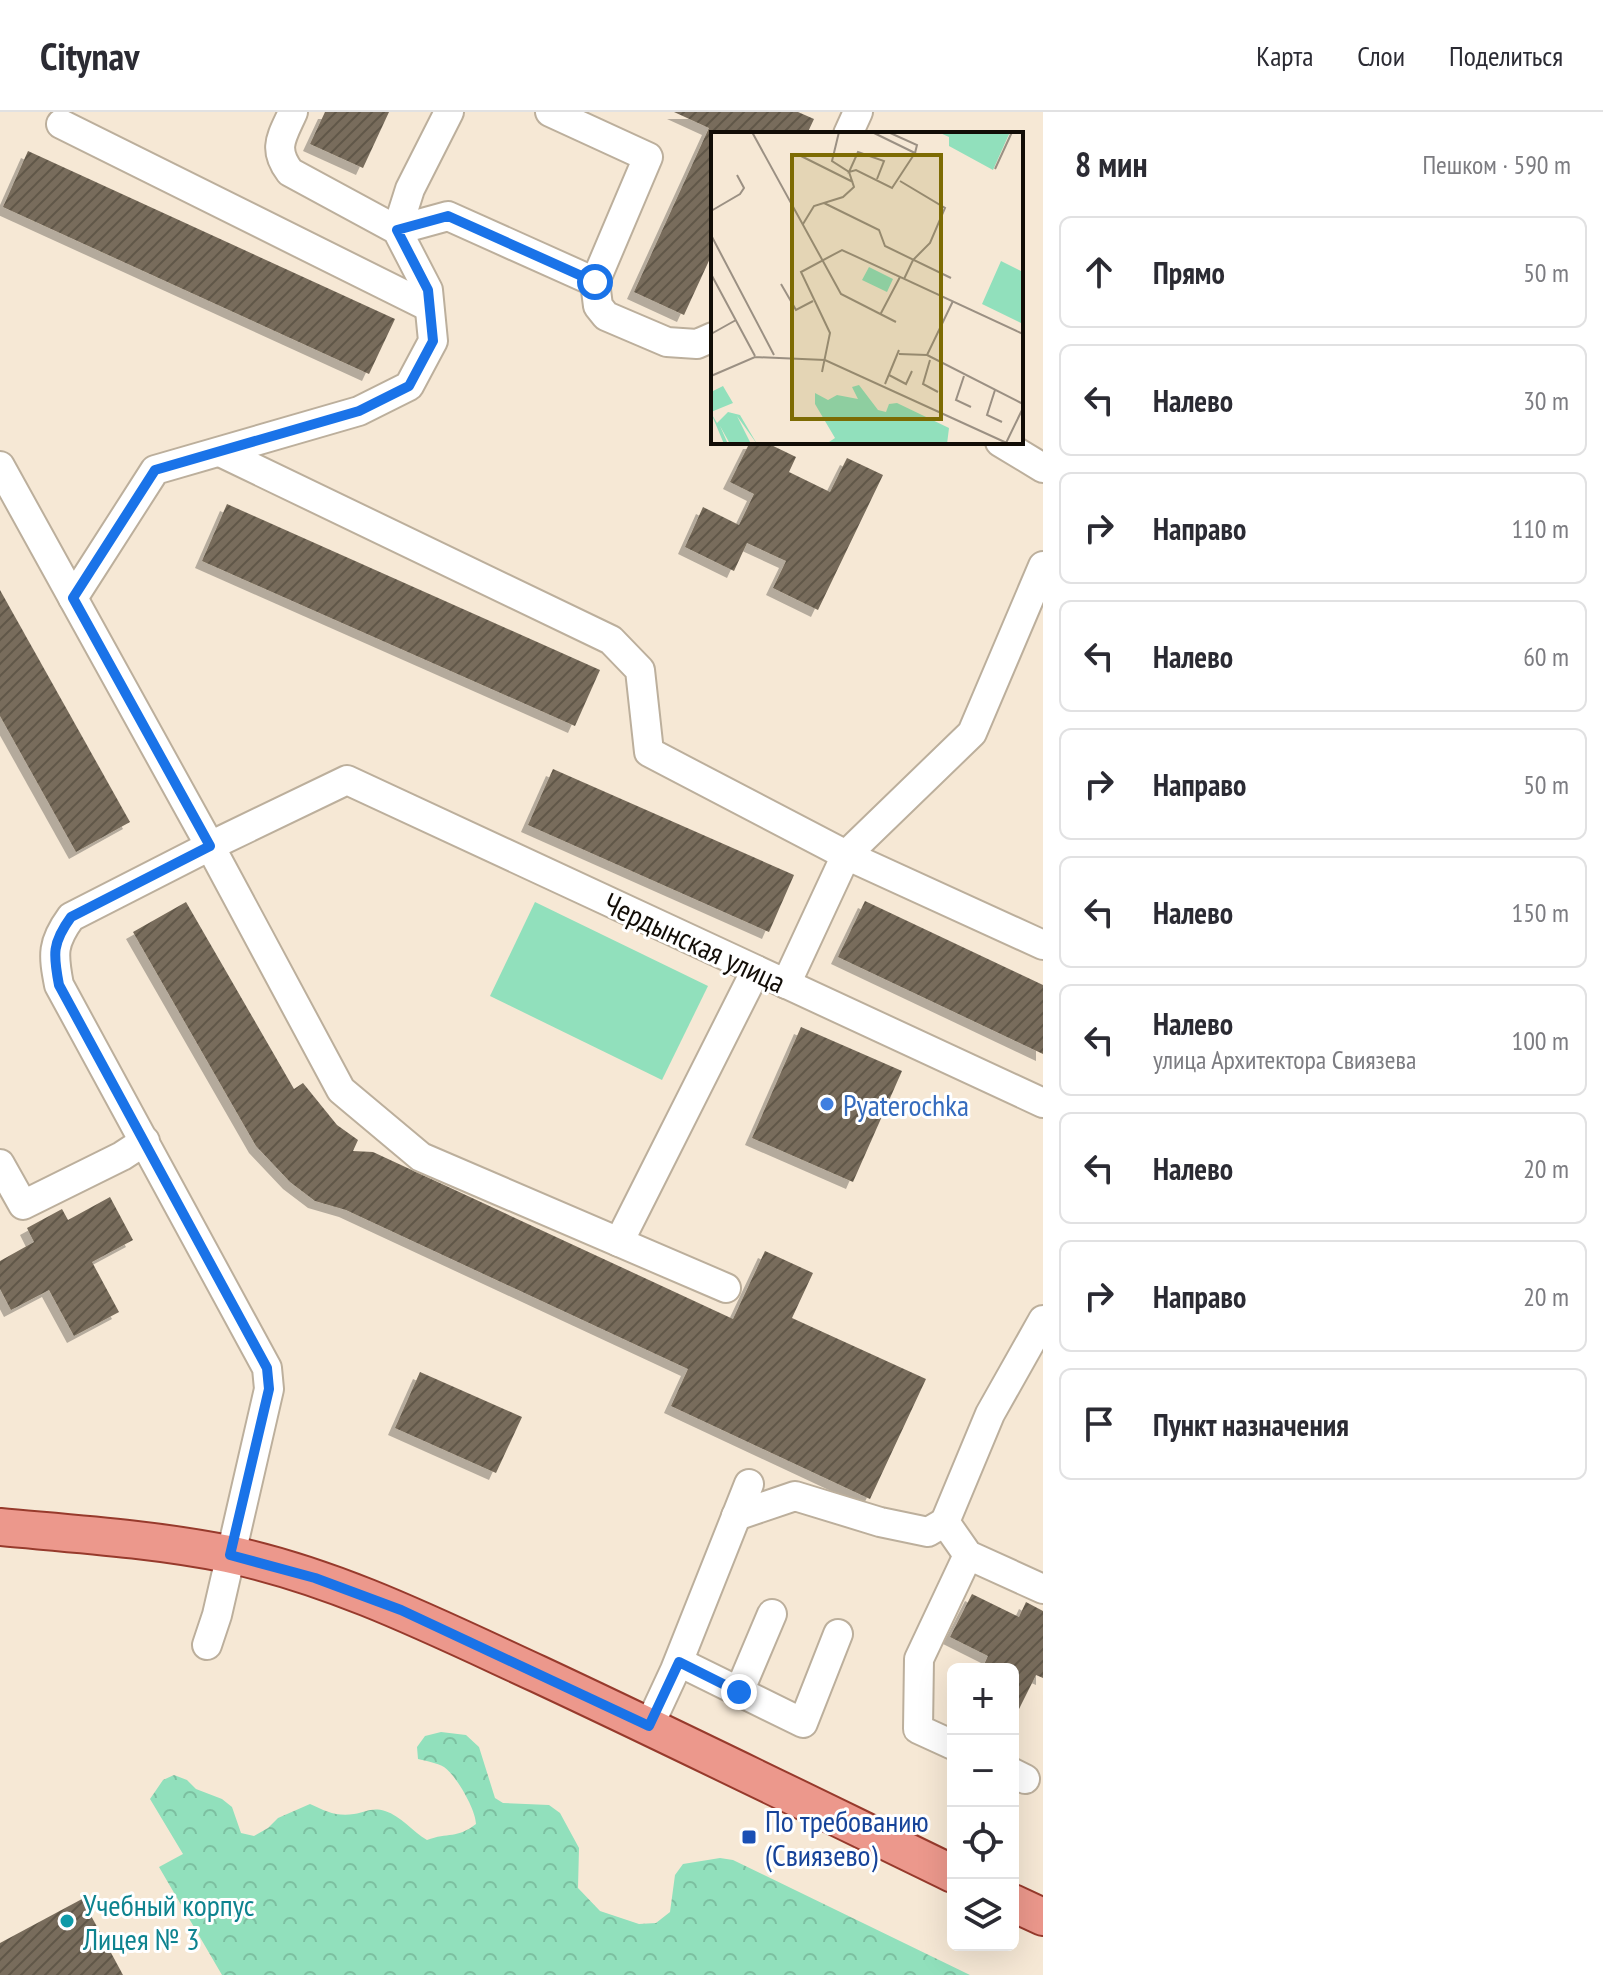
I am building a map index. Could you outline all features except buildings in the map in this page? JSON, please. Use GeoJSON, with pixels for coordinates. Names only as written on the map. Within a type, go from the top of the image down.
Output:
{"type":"FeatureCollection","features":[{"type":"Feature","properties":{"kind":"main road"},"geometry":{"type":"LineString","coordinates":[[0,1527],[133,1538],[230,1555],[315,1578],[401,1610],[947,1871]]}},
{"type":"Feature","properties":{"kind":"main road"},"geometry":{"type":"LineString","coordinates":[[1019,1906],[1043,1917]]}},
{"type":"Feature","properties":{"kind":"street"},"geometry":{"type":"LineString","coordinates":[[73,598],[155,470],[359,411],[409,386],[433,341],[428,290],[397,230],[290,172],[279,158],[280,141],[293,112]]}},
{"type":"Feature","properties":{"kind":"street"},"geometry":{"type":"LineString","coordinates":[[397,230],[410,189],[449,112]]}},
{"type":"Feature","properties":{"kind":"street"},"geometry":{"type":"LineString","coordinates":[[550,112],[648,157],[595,282],[598,306],[606,316],[667,342],[697,344],[711,338]]}},
{"type":"Feature","properties":{"kind":"street"},"geometry":{"type":"LineString","coordinates":[[849,132],[858,112]]}},
{"type":"Feature","properties":{"kind":"street"},"geometry":{"type":"LineString","coordinates":[[61,124],[429,307]]}},
{"type":"Feature","properties":{"kind":"street"},"geometry":{"type":"LineString","coordinates":[[397,230],[448,216],[595,282]]}},
{"type":"Feature","properties":{"kind":"street"},"geometry":{"type":"LineString","coordinates":[[1003,444],[1043,468]]}},
{"type":"Feature","properties":{"kind":"street"},"geometry":{"type":"LineString","coordinates":[[220,452],[611,640],[640,670],[649,752],[846,855],[1043,945]]}},
{"type":"Feature","properties":{"kind":"street"},"geometry":{"type":"LineString","coordinates":[[0,466],[341,1090],[421,1157],[726,1288]]}},
{"type":"Feature","properties":{"kind":"street"},"geometry":{"type":"LineString","coordinates":[[786,984],[846,855],[972,733],[1043,566]]}},
{"type":"Feature","properties":{"kind":"street","name":"Чердынская улица"},"geometry":{"type":"LineString","coordinates":[[210,846],[347,780],[1043,1103]]}},
{"type":"Feature","properties":{"kind":"street"},"geometry":{"type":"LineString","coordinates":[[207,1645],[269,1389],[267,1368],[59,985],[54,961],[57,937],[71,917],[210,846]]}},
{"type":"Feature","properties":{"kind":"street"},"geometry":{"type":"LineString","coordinates":[[619,1242],[756,970]]}},
{"type":"Feature","properties":{"kind":"street"},"geometry":{"type":"LineString","coordinates":[[0,1164],[23,1205],[122,1156],[145,1141]]}},
{"type":"Feature","properties":{"kind":"street"},"geometry":{"type":"LineString","coordinates":[[736,1516],[795,1496],[880,1522],[928,1532],[945,1522],[990,1414],[1043,1320]]}},
{"type":"Feature","properties":{"kind":"street"},"geometry":{"type":"LineString","coordinates":[[649,1726],[679,1662],[749,1484]]}},
{"type":"Feature","properties":{"kind":"street"},"geometry":{"type":"LineString","coordinates":[[945,1522],[968,1555],[1043,1589]]}},
{"type":"Feature","properties":{"kind":"street"},"geometry":{"type":"LineString","coordinates":[[947,1742],[918,1729],[919,1659],[968,1555]]}},
{"type":"Feature","properties":{"kind":"street"},"geometry":{"type":"LineString","coordinates":[[739,1692],[772,1614]]}},
{"type":"Feature","properties":{"kind":"street"},"geometry":{"type":"LineString","coordinates":[[679,1662],[803,1723],[838,1634]]}},
{"type":"Feature","properties":{"kind":"green space"},"geometry":{"type":"Polygon","coordinates":[[[535,902],[708,986],[662,1080],[490,996],[535,902]]]}},
{"type":"Feature","properties":{"kind":"green space"},"geometry":{"type":"Polygon","coordinates":[[[441,1732],[466,1735],[479,1747],[495,1798],[503,1803],[549,1805],[560,1813],[579,1848],[578,1888],[600,1911],[639,1924],[656,1923],[670,1912],[675,1875],[683,1864],[720,1858],[733,1860],[970,1975],[222,1975],[159,1867],[183,1854],[150,1799],[163,1780],[174,1775],[187,1780],[196,1789],[222,1799],[232,1807],[241,1833],[254,1836],[278,1818],[310,1804],[342,1815],[385,1811],[427,1840],[458,1834],[476,1824],[469,1802],[449,1771],[438,1764],[418,1759],[417,1747],[425,1736],[441,1732]]]}},
{"type":"Feature","properties":{"kind":"place","name":"Pyaterochka"},"geometry":{"type":"Point","coordinates":[827,1104]}},
{"type":"Feature","properties":{"kind":"place","name":"По требованию (Свиязево)"},"geometry":{"type":"Point","coordinates":[749,1837]}},
{"type":"Feature","properties":{"kind":"place","name":"Учебный корпус Лицея № 3"},"geometry":{"type":"Point","coordinates":[67,1921]}},
{"type":"Feature","properties":{"kind":"route"},"geometry":{"type":"LineString","coordinates":[[595,282],[448,216],[397,230],[428,290],[433,341],[409,386],[359,411],[155,470],[73,598],[210,846],[71,917],[57,937],[54,961],[59,985],[267,1368],[269,1389],[230,1555],[315,1578],[401,1610],[649,1726],[679,1662],[739,1692]]}}]}
